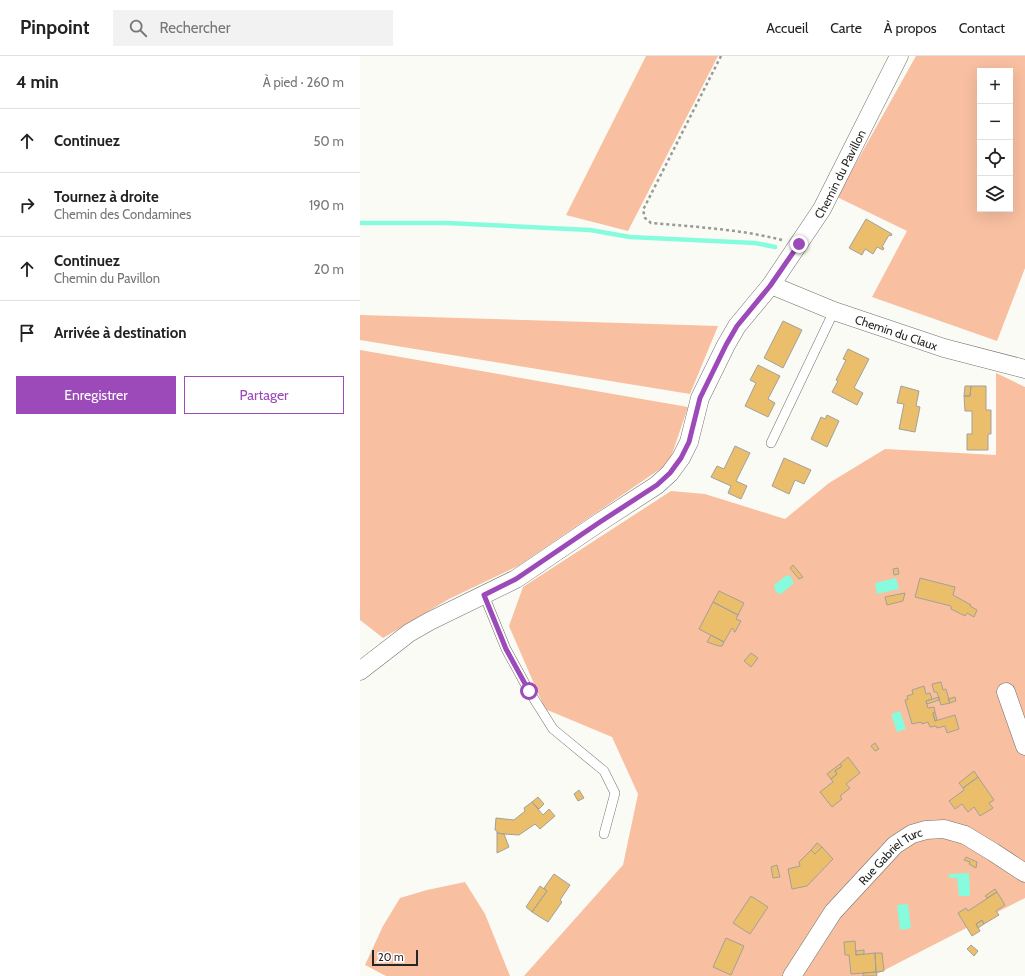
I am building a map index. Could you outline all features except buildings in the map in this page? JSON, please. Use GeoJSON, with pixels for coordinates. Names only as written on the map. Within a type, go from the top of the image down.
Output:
{"type":"FeatureCollection","features":[{"type":"Feature","properties":{"kind":"street","name":"Chemin du Pavillon"},"geometry":{"type":"LineString","coordinates":[[360,671],[409,633],[430,621],[516,579],[657,485],[670,473],[681,458],[689,442],[700,398],[726,345],[737,326],[770,286],[822,209],[899,56]]}},
{"type":"Feature","properties":{"kind":"street","name":"Chemin du Claux"},"geometry":{"type":"LineString","coordinates":[[770,286],[834,312],[944,348],[1025,369]]}},
{"type":"Feature","properties":{"kind":"street"},"geometry":{"type":"LineString","coordinates":[[1006,692],[1025,746]]}},
{"type":"Feature","properties":{"kind":"street","name":"Rue Gabriel Turc"},"geometry":{"type":"LineString","coordinates":[[792,976],[833,912],[895,845],[912,834],[926,830],[944,829],[965,836],[1025,873]]}},
{"type":"Feature","properties":{"kind":"lane"},"geometry":{"type":"LineString","coordinates":[[771,443],[834,312]]}},
{"type":"Feature","properties":{"kind":"lane"},"geometry":{"type":"LineString","coordinates":[[484,595],[506,649],[529,691],[553,729],[604,771],[615,793],[604,834]]}},
{"type":"Feature","properties":{"kind":"path"},"geometry":{"type":"LineString","coordinates":[[721,56],[642,210],[645,218],[651,223],[726,230],[768,236],[799,244]]}},
{"type":"Feature","properties":{"kind":"shaded area"},"geometry":{"type":"Polygon","coordinates":[[[646,56],[718,56],[628,231],[566,215],[646,56]]]}},
{"type":"Feature","properties":{"kind":"shaded area"},"geometry":{"type":"Polygon","coordinates":[[[916,56],[1025,56],[1025,268],[997,341],[872,297],[907,231],[837,197],[916,56]]]}},
{"type":"Feature","properties":{"kind":"shaded area"},"geometry":{"type":"Polygon","coordinates":[[[360,315],[718,326],[690,394],[360,340],[360,315]]]}},
{"type":"Feature","properties":{"kind":"shaded area"},"geometry":{"type":"Polygon","coordinates":[[[360,350],[688,407],[669,463],[518,566],[449,599],[383,638],[360,620],[360,350]]]}},
{"type":"Feature","properties":{"kind":"shaded area"},"geometry":{"type":"Polygon","coordinates":[[[996,373],[1025,387],[1025,898],[873,976],[524,976],[623,865],[638,794],[612,737],[545,709],[509,626],[523,587],[671,491],[705,494],[785,519],[829,483],[885,449],[996,455],[996,373]]]}},
{"type":"Feature","properties":{"kind":"shaded area"},"geometry":{"type":"Polygon","coordinates":[[[787,575],[790,576],[794,583],[781,594],[777,593],[774,585],[787,575]]]}},
{"type":"Feature","properties":{"kind":"shaded area"},"geometry":{"type":"Polygon","coordinates":[[[896,578],[899,589],[877,594],[875,583],[896,578]]]}},
{"type":"Feature","properties":{"kind":"shaded area"},"geometry":{"type":"Polygon","coordinates":[[[900,711],[906,729],[897,732],[891,714],[900,711]]]}},
{"type":"Feature","properties":{"kind":"shaded area"},"geometry":{"type":"Polygon","coordinates":[[[969,873],[970,896],[959,896],[957,878],[949,878],[949,874],[969,873]]]}},
{"type":"Feature","properties":{"kind":"shaded area"},"geometry":{"type":"Polygon","coordinates":[[[465,882],[485,914],[510,976],[386,976],[365,965],[383,926],[400,898],[427,890],[465,882]]]}},
{"type":"Feature","properties":{"kind":"shaded area"},"geometry":{"type":"Polygon","coordinates":[[[908,904],[911,928],[900,930],[897,905],[908,904]]]}},
{"type":"Feature","properties":{"kind":"waterway"},"geometry":{"type":"LineString","coordinates":[[360,223],[447,223],[590,230],[630,237],[755,243],[775,247]]}},
{"type":"Feature","properties":{"kind":"route"},"geometry":{"type":"LineString","coordinates":[[529,691],[506,649],[484,595],[516,579],[657,485],[670,473],[681,458],[689,442],[700,398],[726,345],[737,326],[770,286],[799,244]]}}]}
